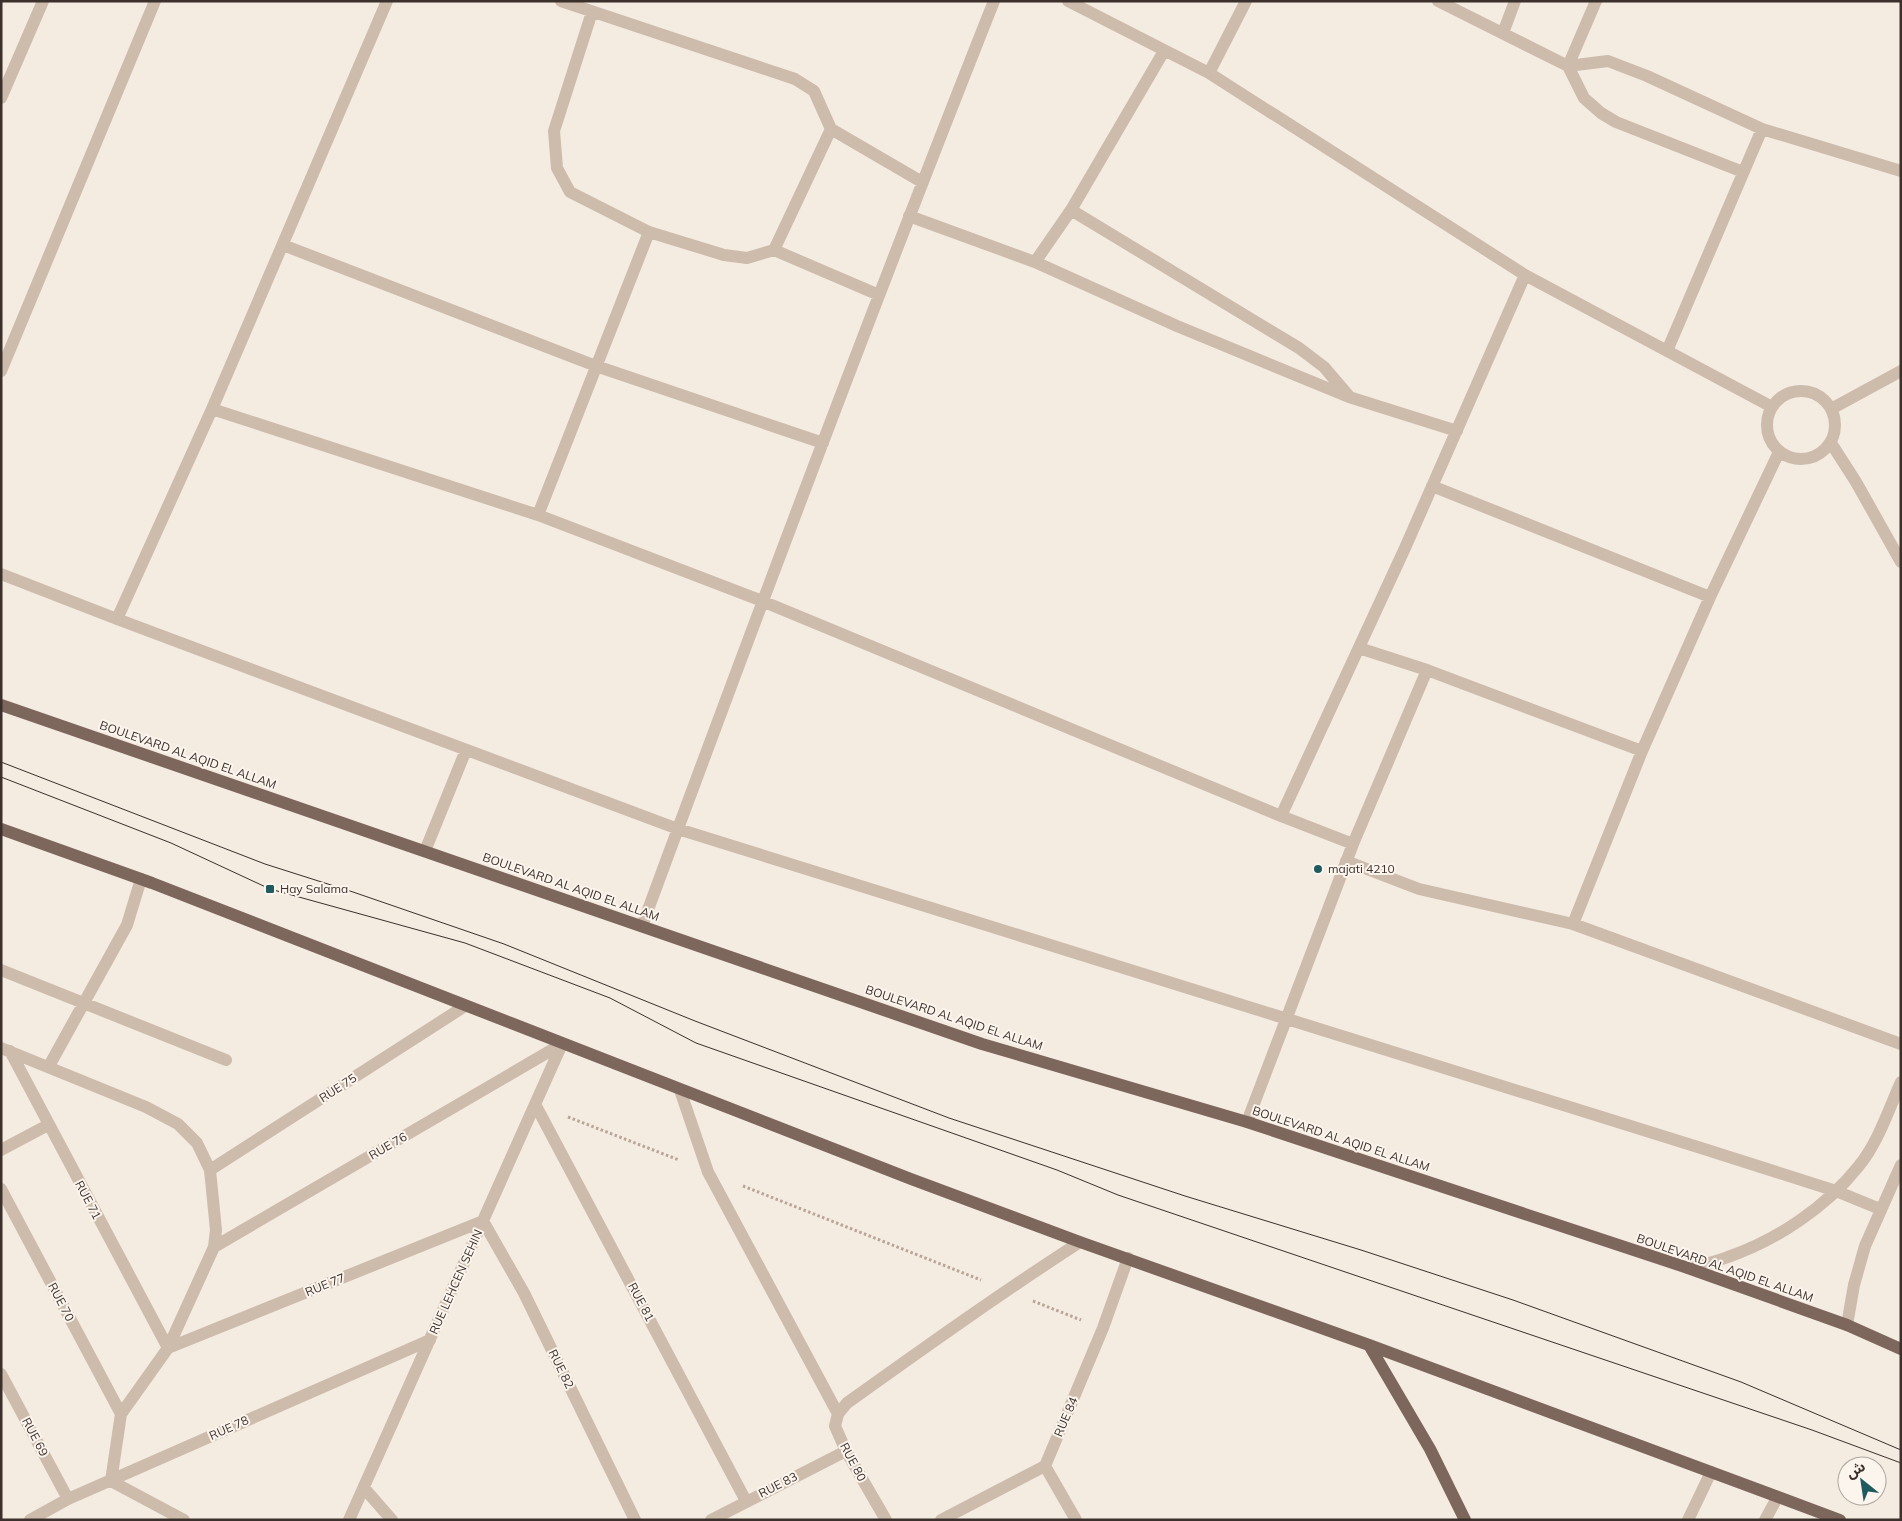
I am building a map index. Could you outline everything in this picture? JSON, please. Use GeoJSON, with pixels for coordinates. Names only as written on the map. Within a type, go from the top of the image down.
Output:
{"type":"FeatureCollection","features":[{"type":"Feature","properties":{"kind":"main road","name":"BOULEVARD AL AQID EL ALLAM"},"geometry":{"type":"LineString","coordinates":[[1,705],[982,1044],[1247,1122],[1688,1268],[1847,1325],[1901,1349]]}},
{"type":"Feature","properties":{"kind":"main road"},"geometry":{"type":"LineString","coordinates":[[1,829],[141,879],[680,1090],[1080,1242],[1369,1345],[1840,1520]]}},
{"type":"Feature","properties":{"kind":"main road"},"geometry":{"type":"LineString","coordinates":[[1369,1345],[1430,1449],[1465,1520]]}},
{"type":"Feature","properties":{"kind":"street"},"geometry":{"type":"LineString","coordinates":[[1,98],[44,1]]}},
{"type":"Feature","properties":{"kind":"street"},"geometry":{"type":"LineString","coordinates":[[1,371],[155,1]]}},
{"type":"Feature","properties":{"kind":"street"},"geometry":{"type":"LineString","coordinates":[[117,619],[212,409],[387,1]]}},
{"type":"Feature","properties":{"kind":"street"},"geometry":{"type":"LineString","coordinates":[[561,1],[795,79],[814,91],[831,129],[922,182]]}},
{"type":"Feature","properties":{"kind":"street"},"geometry":{"type":"LineString","coordinates":[[642,926],[822,442],[994,1]]}},
{"type":"Feature","properties":{"kind":"street"},"geometry":{"type":"LineString","coordinates":[[1068,1],[1209,73],[1525,275],[1772,408]]}},
{"type":"Feature","properties":{"kind":"street"},"geometry":{"type":"LineString","coordinates":[[1209,73],[1246,1]]}},
{"type":"Feature","properties":{"kind":"street"},"geometry":{"type":"LineString","coordinates":[[1438,1],[1568,66],[1608,60],[1762,129],[1901,171]]}},
{"type":"Feature","properties":{"kind":"street"},"geometry":{"type":"LineString","coordinates":[[1503,33],[1515,1]]}},
{"type":"Feature","properties":{"kind":"street"},"geometry":{"type":"LineString","coordinates":[[1596,1],[1568,66],[1584,98],[1608,117],[1743,172]]}},
{"type":"Feature","properties":{"kind":"street"},"geometry":{"type":"LineString","coordinates":[[592,12],[554,131],[557,168],[570,192],[649,232],[724,255],[747,258],[774,250],[879,295]]}},
{"type":"Feature","properties":{"kind":"street"},"geometry":{"type":"LineString","coordinates":[[1035,262],[1071,210],[1164,51]]}},
{"type":"Feature","properties":{"kind":"street"},"geometry":{"type":"LineString","coordinates":[[774,250],[831,129]]}},
{"type":"Feature","properties":{"kind":"street"},"geometry":{"type":"LineString","coordinates":[[1667,351],[1762,129]]}},
{"type":"Feature","properties":{"kind":"street"},"geometry":{"type":"LineString","coordinates":[[1071,210],[1299,348],[1324,367],[1349,397]]}},
{"type":"Feature","properties":{"kind":"street"},"geometry":{"type":"LineString","coordinates":[[909,216],[1035,262],[1178,326],[1349,397],[1457,430]]}},
{"type":"Feature","properties":{"kind":"street"},"geometry":{"type":"LineString","coordinates":[[538,515],[649,232]]}},
{"type":"Feature","properties":{"kind":"street"},"geometry":{"type":"LineString","coordinates":[[283,245],[596,366],[822,442]]}},
{"type":"Feature","properties":{"kind":"street"},"geometry":{"type":"LineString","coordinates":[[1281,816],[1359,648],[1525,275]]}},
{"type":"Feature","properties":{"kind":"street"},"geometry":{"type":"LineString","coordinates":[[1831,409],[1901,371]]}},
{"type":"Feature","properties":{"kind":"street"},"geometry":{"type":"LineString","coordinates":[[1802,391],[1813,393],[1831,409],[1835,420],[1835,431],[1831,442],[1821,453],[1807,459],[1792,458],[1779,452],[1772,443],[1767,431],[1767,419],[1772,408],[1780,399],[1790,393],[1802,391]]}},
{"type":"Feature","properties":{"kind":"street"},"geometry":{"type":"LineString","coordinates":[[212,409],[538,515],[762,601],[1353,844]]}},
{"type":"Feature","properties":{"kind":"street"},"geometry":{"type":"LineString","coordinates":[[1831,442],[1901,562]]}},
{"type":"Feature","properties":{"kind":"street"},"geometry":{"type":"LineString","coordinates":[[1573,924],[1642,750],[1710,597],[1779,452]]}},
{"type":"Feature","properties":{"kind":"street"},"geometry":{"type":"LineString","coordinates":[[1432,486],[1710,597]]}},
{"type":"Feature","properties":{"kind":"street"},"geometry":{"type":"LineString","coordinates":[[1,574],[678,829],[1836,1191],[1880,1209]]}},
{"type":"Feature","properties":{"kind":"street"},"geometry":{"type":"LineString","coordinates":[[1359,648],[1427,670],[1642,750]]}},
{"type":"Feature","properties":{"kind":"street"},"geometry":{"type":"LineString","coordinates":[[1247,1122],[1353,844],[1427,670]]}},
{"type":"Feature","properties":{"kind":"street"},"geometry":{"type":"LineString","coordinates":[[425,851],[466,750]]}},
{"type":"Feature","properties":{"kind":"street"},"geometry":{"type":"LineString","coordinates":[[1346,862],[1419,889],[1573,924],[1901,1044]]}},
{"type":"Feature","properties":{"kind":"street"},"geometry":{"type":"LineString","coordinates":[[49,1066],[128,926],[141,879]]}},
{"type":"Feature","properties":{"kind":"street"},"geometry":{"type":"LineString","coordinates":[[1,970],[226,1060]]}},
{"type":"Feature","properties":{"kind":"street","name":"RUE 75"},"geometry":{"type":"LineString","coordinates":[[210,1170],[464,1006]]}},
{"type":"Feature","properties":{"kind":"street","name":"RUE LEHCEN SEHIN"},"geometry":{"type":"LineString","coordinates":[[350,1520],[562,1044]]}},
{"type":"Feature","properties":{"kind":"street","name":"RUE 76"},"geometry":{"type":"LineString","coordinates":[[214,1247],[562,1044]]}},
{"type":"Feature","properties":{"kind":"street"},"geometry":{"type":"LineString","coordinates":[[6,1049],[146,1107],[178,1124],[197,1143],[210,1170],[216,1230],[214,1247],[168,1348],[121,1414],[111,1481],[184,1520]]}},
{"type":"Feature","properties":{"kind":"street","name":"RUE 71"},"geometry":{"type":"LineString","coordinates":[[6,1049],[168,1348]]}},
{"type":"Feature","properties":{"kind":"street"},"geometry":{"type":"LineString","coordinates":[[1688,1268],[1729,1257],[1768,1240],[1803,1218],[1836,1191],[1859,1166],[1876,1140],[1901,1082]]}},
{"type":"Feature","properties":{"kind":"street"},"geometry":{"type":"LineString","coordinates":[[680,1090],[708,1172],[838,1414],[847,1403],[1006,1290],[1080,1242]]}},
{"type":"Feature","properties":{"kind":"street","name":"RUE 81"},"geometry":{"type":"LineString","coordinates":[[535,1104],[746,1501]]}},
{"type":"Feature","properties":{"kind":"street"},"geometry":{"type":"LineString","coordinates":[[1,1150],[48,1124]]}},
{"type":"Feature","properties":{"kind":"street"},"geometry":{"type":"LineString","coordinates":[[1847,1325],[1854,1285],[1864,1246],[1901,1165]]}},
{"type":"Feature","properties":{"kind":"street","name":"RUE 70"},"geometry":{"type":"LineString","coordinates":[[1,1189],[121,1414]]}},
{"type":"Feature","properties":{"kind":"street","name":"RUE 77"},"geometry":{"type":"LineString","coordinates":[[168,1348],[483,1221]]}},
{"type":"Feature","properties":{"kind":"street","name":"RUE 82"},"geometry":{"type":"LineString","coordinates":[[483,1221],[524,1293],[635,1520]]}},
{"type":"Feature","properties":{"kind":"street","name":"RUE 84"},"geometry":{"type":"LineString","coordinates":[[1045,1466],[1102,1328],[1128,1258]]}},
{"type":"Feature","properties":{"kind":"street","name":"RUE 78"},"geometry":{"type":"LineString","coordinates":[[30,1520],[68,1500],[430,1340]]}},
{"type":"Feature","properties":{"kind":"street","name":"RUE 69"},"geometry":{"type":"LineString","coordinates":[[1,1374],[68,1500]]}},
{"type":"Feature","properties":{"kind":"street","name":"RUE 80"},"geometry":{"type":"LineString","coordinates":[[838,1414],[835,1426],[846,1450],[886,1520]]}},
{"type":"Feature","properties":{"kind":"street","name":"RUE 83"},"geometry":{"type":"LineString","coordinates":[[711,1520],[846,1450]]}},
{"type":"Feature","properties":{"kind":"street"},"geometry":{"type":"LineString","coordinates":[[941,1520],[1045,1466],[1076,1520]]}},
{"type":"Feature","properties":{"kind":"street"},"geometry":{"type":"LineString","coordinates":[[1688,1520],[1711,1472]]}},
{"type":"Feature","properties":{"kind":"street"},"geometry":{"type":"LineString","coordinates":[[364,1488],[392,1520]]}},
{"type":"Feature","properties":{"kind":"street"},"geometry":{"type":"LineString","coordinates":[[1765,1520],[1777,1498]]}},
{"type":"Feature","properties":{"kind":"path"},"geometry":{"type":"LineString","coordinates":[[535,1104],[1102,1328]]}},
{"type":"Feature","properties":{"kind":"tram line"},"geometry":{"type":"LineString","coordinates":[[1,762],[265,864],[504,944],[695,1021],[949,1118],[1185,1196],[1361,1250],[1513,1300],[1741,1382],[1901,1450]]}},
{"type":"Feature","properties":{"kind":"tram line"},"geometry":{"type":"LineString","coordinates":[[1,777],[171,843],[270,889],[465,943],[610,998],[696,1043],[1057,1170],[1118,1195],[1812,1430],[1901,1463]]}},
{"type":"Feature","properties":{"kind":"place","name":"majati 4210"},"geometry":{"type":"Point","coordinates":[1318,869]}},
{"type":"Feature","properties":{"kind":"place","name":"Hay Salama"},"geometry":{"type":"Point","coordinates":[270,889]}}]}
